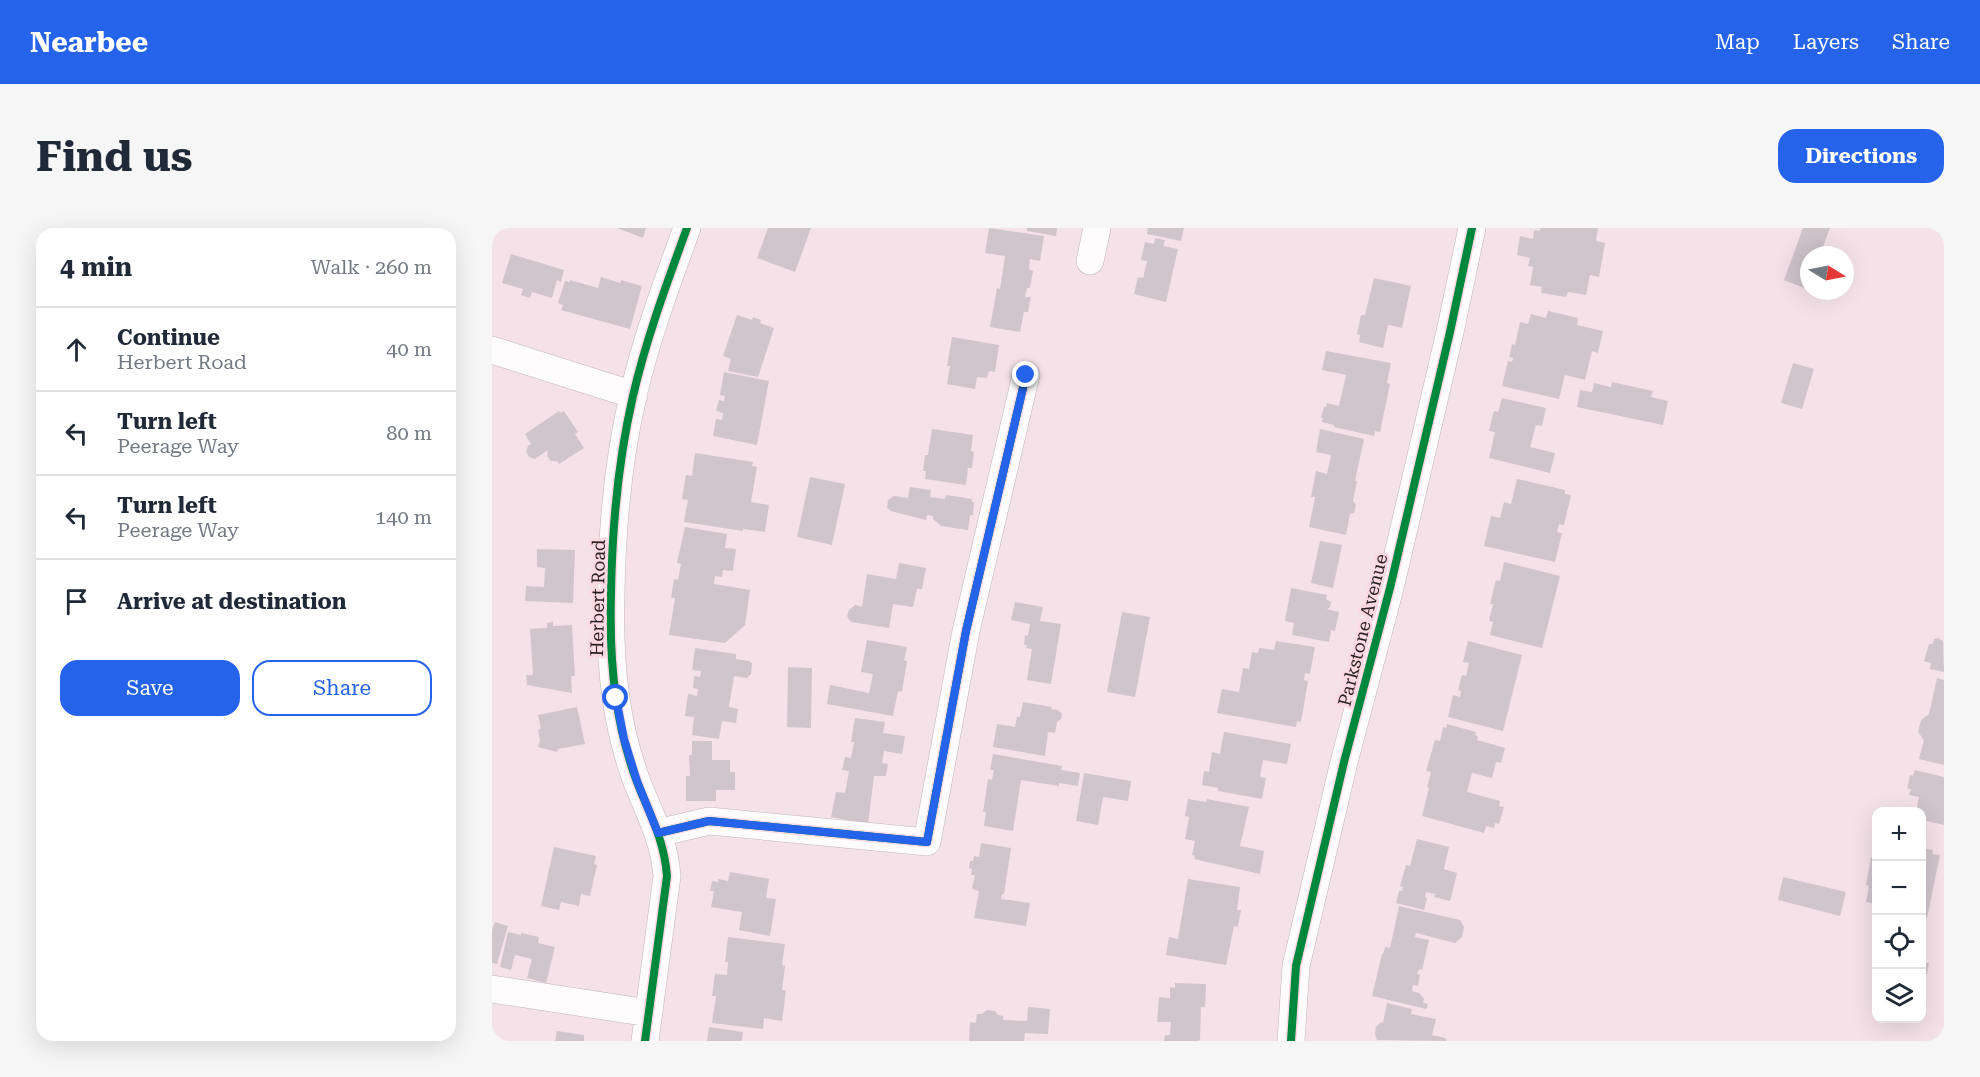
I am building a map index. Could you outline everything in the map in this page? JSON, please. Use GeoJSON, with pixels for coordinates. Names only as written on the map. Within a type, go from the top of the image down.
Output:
{"type":"FeatureCollection","features":[{"type":"Feature","properties":{"kind":"street","name":"Herbert Road"},"geometry":{"type":"LineString","coordinates":[[645,1041],[667,876],[665,854],[637,781],[624,739],[616,698],[612,663],[611,568],[615,505],[623,445],[634,394],[659,306],[687,228]]}},
{"type":"Feature","properties":{"kind":"street"},"geometry":{"type":"LineString","coordinates":[[1090,261],[1097,228]]}},
{"type":"Feature","properties":{"kind":"street","name":"Parkstone Avenue"},"geometry":{"type":"LineString","coordinates":[[1292,1041],[1296,966],[1344,762],[1390,588],[1448,343],[1472,228]]}},
{"type":"Feature","properties":{"kind":"street"},"geometry":{"type":"LineString","coordinates":[[492,350],[634,394]]}},
{"type":"Feature","properties":{"kind":"street"},"geometry":{"type":"LineString","coordinates":[[658,833],[709,821],[927,842],[966,631],[1026,375]]}},
{"type":"Feature","properties":{"kind":"street"},"geometry":{"type":"LineString","coordinates":[[492,989],[649,1013]]}},
{"type":"Feature","properties":{"kind":"building"},"geometry":{"type":"Polygon","coordinates":[[[617,228],[646,228],[643,238],[617,228]]]}},
{"type":"Feature","properties":{"kind":"building"},"geometry":{"type":"Polygon","coordinates":[[[768,228],[811,228],[795,272],[757,258],[768,228]]]}},
{"type":"Feature","properties":{"kind":"building"},"geometry":{"type":"Polygon","coordinates":[[[989,228],[1044,236],[1040,261],[1030,259],[1029,269],[1033,271],[1030,288],[1027,288],[1025,297],[1031,297],[1028,312],[1024,312],[1020,332],[990,327],[997,288],[1000,289],[1005,256],[985,253],[989,228]]]}},
{"type":"Feature","properties":{"kind":"building"},"geometry":{"type":"Polygon","coordinates":[[[1027,228],[1057,228],[1056,236],[1027,231],[1027,228]]]}},
{"type":"Feature","properties":{"kind":"building"},"geometry":{"type":"Polygon","coordinates":[[[1148,228],[1184,228],[1181,241],[1147,234],[1148,228]]]}},
{"type":"Feature","properties":{"kind":"building"},"geometry":{"type":"Polygon","coordinates":[[[1540,228],[1598,228],[1596,241],[1605,243],[1599,277],[1590,275],[1586,295],[1568,292],[1566,297],[1541,293],[1542,287],[1530,285],[1533,267],[1528,266],[1530,258],[1517,255],[1520,236],[1533,239],[1534,230],[1540,231],[1540,228]]]}},
{"type":"Feature","properties":{"kind":"building"},"geometry":{"type":"Polygon","coordinates":[[[1803,228],[1830,228],[1823,246],[1800,246],[1800,286],[1784,280],[1803,228]]]}},
{"type":"Feature","properties":{"kind":"building"},"geometry":{"type":"Polygon","coordinates":[[[1155,238],[1165,240],[1163,246],[1178,249],[1166,302],[1134,294],[1138,277],[1143,278],[1147,261],[1141,260],[1145,242],[1154,244],[1155,238]]]}},
{"type":"Feature","properties":{"kind":"building"},"geometry":{"type":"Polygon","coordinates":[[[511,254],[564,270],[561,282],[557,280],[552,298],[532,292],[530,298],[521,295],[523,289],[502,283],[511,254]]]}},
{"type":"Feature","properties":{"kind":"building"},"geometry":{"type":"Polygon","coordinates":[[[601,277],[642,286],[630,329],[561,310],[563,305],[558,303],[565,281],[570,282],[570,280],[598,288],[601,277]]]}},
{"type":"Feature","properties":{"kind":"building"},"geometry":{"type":"Polygon","coordinates":[[[1374,278],[1411,286],[1402,328],[1388,325],[1383,348],[1359,342],[1360,335],[1357,334],[1361,315],[1365,315],[1374,278]]]}},
{"type":"Feature","properties":{"kind":"building"},"geometry":{"type":"Polygon","coordinates":[[[1548,311],[1578,318],[1577,325],[1603,331],[1598,353],[1592,351],[1585,380],[1565,375],[1559,399],[1502,386],[1508,361],[1512,362],[1513,358],[1509,357],[1512,344],[1515,345],[1520,322],[1528,324],[1531,314],[1546,318],[1548,311]]]}},
{"type":"Feature","properties":{"kind":"building"},"geometry":{"type":"Polygon","coordinates":[[[737,315],[752,320],[753,317],[761,320],[760,323],[774,328],[758,377],[728,371],[731,359],[723,356],[737,315]]]}},
{"type":"Feature","properties":{"kind":"building"},"geometry":{"type":"Polygon","coordinates":[[[952,337],[999,345],[995,372],[989,371],[987,378],[977,377],[975,389],[947,384],[950,366],[947,366],[952,337]]]}},
{"type":"Feature","properties":{"kind":"building"},"geometry":{"type":"Polygon","coordinates":[[[1326,351],[1391,363],[1387,383],[1390,384],[1380,432],[1375,431],[1374,436],[1322,422],[1323,418],[1321,418],[1327,403],[1339,406],[1346,375],[1322,370],[1326,351]]]}},
{"type":"Feature","properties":{"kind":"building"},"geometry":{"type":"Polygon","coordinates":[[[1793,363],[1814,369],[1802,409],[1781,403],[1793,363]]]}},
{"type":"Feature","properties":{"kind":"building"},"geometry":{"type":"Polygon","coordinates":[[[724,372],[769,381],[757,445],[713,436],[716,419],[722,420],[723,413],[716,411],[719,400],[724,401],[725,396],[720,395],[724,372]]]}},
{"type":"Feature","properties":{"kind":"building"},"geometry":{"type":"Polygon","coordinates":[[[1612,382],[1653,391],[1651,397],[1668,401],[1663,425],[1577,407],[1580,390],[1592,392],[1594,383],[1611,387],[1612,382]]]}},
{"type":"Feature","properties":{"kind":"building"},"geometry":{"type":"Polygon","coordinates":[[[1502,398],[1546,408],[1542,426],[1536,425],[1530,447],[1555,453],[1550,473],[1489,458],[1495,432],[1489,431],[1494,411],[1498,412],[1502,398]]]}},
{"type":"Feature","properties":{"kind":"building"},"geometry":{"type":"Polygon","coordinates":[[[559,411],[560,413],[564,411],[578,432],[575,434],[584,448],[559,464],[557,461],[551,461],[547,456],[548,450],[535,459],[529,457],[526,452],[531,444],[525,434],[559,411]]]}},
{"type":"Feature","properties":{"kind":"building"},"geometry":{"type":"Polygon","coordinates":[[[932,429],[973,435],[972,468],[968,468],[966,485],[925,479],[926,471],[923,471],[925,455],[928,455],[932,429]]]}},
{"type":"Feature","properties":{"kind":"building"},"geometry":{"type":"Polygon","coordinates":[[[1320,429],[1364,439],[1355,481],[1357,481],[1353,501],[1356,505],[1354,513],[1350,514],[1346,535],[1309,527],[1315,497],[1311,497],[1316,471],[1327,474],[1331,455],[1316,452],[1320,429]]]}},
{"type":"Feature","properties":{"kind":"building"},"geometry":{"type":"Polygon","coordinates":[[[695,453],[753,462],[752,466],[757,467],[751,502],[769,505],[765,532],[684,522],[688,500],[682,499],[686,475],[692,476],[695,453]]]}},
{"type":"Feature","properties":{"kind":"building"},"geometry":{"type":"Polygon","coordinates":[[[810,477],[845,484],[832,545],[797,537],[810,477]]]}},
{"type":"Feature","properties":{"kind":"building"},"geometry":{"type":"Polygon","coordinates":[[[1517,479],[1565,490],[1565,494],[1571,495],[1564,525],[1559,524],[1557,532],[1562,533],[1555,562],[1484,546],[1491,516],[1500,518],[1504,502],[1511,504],[1517,479]]]}},
{"type":"Feature","properties":{"kind":"building"},"geometry":{"type":"Polygon","coordinates":[[[910,487],[931,490],[930,497],[945,499],[946,495],[972,499],[974,502],[973,515],[970,515],[968,530],[941,526],[933,519],[933,516],[927,515],[926,520],[887,508],[888,500],[894,496],[908,498],[910,487]]]}},
{"type":"Feature","properties":{"kind":"building"},"geometry":{"type":"Polygon","coordinates":[[[685,527],[727,534],[725,548],[736,549],[733,571],[723,570],[722,577],[715,576],[714,584],[750,590],[745,625],[725,643],[669,635],[675,598],[671,598],[674,579],[678,580],[681,564],[677,563],[685,527]]]}},
{"type":"Feature","properties":{"kind":"building"},"geometry":{"type":"Polygon","coordinates":[[[1320,541],[1342,545],[1333,588],[1311,583],[1320,541]]]}},
{"type":"Feature","properties":{"kind":"building"},"geometry":{"type":"Polygon","coordinates":[[[537,549],[575,550],[573,603],[525,601],[526,586],[544,587],[545,568],[537,567],[537,549]]]}},
{"type":"Feature","properties":{"kind":"building"},"geometry":{"type":"Polygon","coordinates":[[[1504,562],[1560,576],[1542,648],[1490,635],[1493,622],[1489,621],[1493,604],[1490,604],[1496,580],[1500,581],[1504,562]]]}},
{"type":"Feature","properties":{"kind":"building"},"geometry":{"type":"Polygon","coordinates":[[[899,563],[926,568],[922,589],[917,589],[913,607],[893,604],[889,628],[851,622],[847,616],[849,610],[855,605],[862,607],[867,574],[896,579],[899,563]]]}},
{"type":"Feature","properties":{"kind":"building"},"geometry":{"type":"Polygon","coordinates":[[[1291,588],[1327,595],[1326,599],[1331,602],[1327,609],[1339,612],[1335,631],[1331,630],[1329,642],[1292,635],[1294,623],[1285,621],[1291,588]]]}},
{"type":"Feature","properties":{"kind":"building"},"geometry":{"type":"Polygon","coordinates":[[[1015,602],[1043,607],[1040,621],[1061,624],[1051,684],[1027,680],[1032,649],[1024,645],[1030,624],[1011,620],[1015,602]]]}},
{"type":"Feature","properties":{"kind":"building"},"geometry":{"type":"Polygon","coordinates":[[[1122,612],[1150,617],[1135,697],[1107,692],[1122,612]]]}},
{"type":"Feature","properties":{"kind":"building"},"geometry":{"type":"Polygon","coordinates":[[[553,622],[553,626],[572,625],[575,676],[571,676],[572,693],[527,685],[526,675],[533,675],[530,629],[547,628],[547,623],[553,622]]]}},
{"type":"Feature","properties":{"kind":"building"},"geometry":{"type":"Polygon","coordinates":[[[1938,638],[1943,641],[1944,672],[1930,669],[1931,663],[1924,661],[1929,644],[1933,644],[1934,639],[1938,638]]]}},
{"type":"Feature","properties":{"kind":"building"},"geometry":{"type":"Polygon","coordinates":[[[867,640],[907,647],[902,692],[898,691],[893,716],[827,704],[830,685],[869,693],[873,674],[861,672],[867,640]]]}},
{"type":"Feature","properties":{"kind":"building"},"geometry":{"type":"Polygon","coordinates":[[[1276,641],[1315,647],[1310,674],[1305,673],[1304,680],[1308,681],[1301,722],[1297,721],[1296,727],[1217,713],[1222,689],[1239,692],[1243,668],[1249,669],[1252,652],[1258,653],[1259,648],[1274,650],[1276,641]]]}},
{"type":"Feature","properties":{"kind":"building"},"geometry":{"type":"Polygon","coordinates":[[[1468,641],[1522,655],[1503,731],[1448,717],[1453,695],[1460,697],[1461,691],[1458,690],[1462,675],[1466,676],[1469,663],[1463,662],[1468,641]]]}},
{"type":"Feature","properties":{"kind":"building"},"geometry":{"type":"Polygon","coordinates":[[[695,648],[736,654],[736,659],[752,663],[751,674],[747,678],[734,676],[729,707],[738,709],[736,723],[722,721],[719,739],[692,735],[694,717],[685,716],[688,694],[697,696],[698,689],[693,688],[694,676],[700,677],[701,671],[692,670],[695,648]]]}},
{"type":"Feature","properties":{"kind":"building"},"geometry":{"type":"Polygon","coordinates":[[[788,667],[812,668],[811,728],[787,727],[788,667]]]}},
{"type":"Feature","properties":{"kind":"building"},"geometry":{"type":"Polygon","coordinates":[[[1937,678],[1944,680],[1944,765],[1919,759],[1924,740],[1918,732],[1921,720],[1929,714],[1937,678]]]}},
{"type":"Feature","properties":{"kind":"building"},"geometry":{"type":"Polygon","coordinates":[[[1023,702],[1052,707],[1051,709],[1058,710],[1062,714],[1061,719],[1057,722],[1055,733],[1048,732],[1045,756],[993,747],[997,724],[1015,727],[1023,702]]]}},
{"type":"Feature","properties":{"kind":"building"},"geometry":{"type":"Polygon","coordinates":[[[577,707],[585,744],[558,749],[557,752],[538,747],[540,740],[538,730],[541,729],[538,715],[577,707]]]}},
{"type":"Feature","properties":{"kind":"building"},"geometry":{"type":"Polygon","coordinates":[[[855,718],[885,722],[883,733],[905,736],[902,754],[884,751],[882,763],[888,764],[886,776],[874,776],[868,824],[831,817],[836,792],[845,793],[849,771],[842,770],[845,757],[851,758],[855,718]]]}},
{"type":"Feature","properties":{"kind":"building"},"geometry":{"type":"Polygon","coordinates":[[[1447,724],[1476,732],[1477,740],[1505,748],[1501,763],[1496,762],[1492,778],[1472,773],[1467,792],[1500,801],[1499,806],[1504,807],[1499,824],[1495,823],[1494,828],[1486,826],[1484,833],[1422,816],[1431,772],[1426,771],[1435,740],[1440,741],[1443,727],[1446,728],[1447,724]]]}},
{"type":"Feature","properties":{"kind":"building"},"geometry":{"type":"Polygon","coordinates":[[[1224,732],[1291,744],[1287,764],[1263,760],[1260,777],[1266,778],[1262,799],[1218,791],[1218,788],[1202,785],[1204,771],[1209,772],[1212,752],[1220,754],[1224,732]]]}},
{"type":"Feature","properties":{"kind":"building"},"geometry":{"type":"Polygon","coordinates":[[[692,741],[712,741],[712,760],[730,760],[730,772],[735,772],[735,790],[716,790],[716,801],[686,801],[686,776],[690,776],[689,755],[692,755],[692,741]]]}},
{"type":"Feature","properties":{"kind":"building"},"geometry":{"type":"Polygon","coordinates":[[[993,754],[1062,766],[1061,770],[1080,773],[1078,786],[1059,783],[1059,786],[1021,780],[1013,831],[984,826],[986,812],[983,812],[988,779],[992,780],[994,770],[990,770],[993,754]]]}},
{"type":"Feature","properties":{"kind":"building"},"geometry":{"type":"Polygon","coordinates":[[[1915,770],[1944,777],[1944,825],[1926,821],[1926,807],[1917,807],[1919,797],[1909,795],[1911,789],[1907,789],[1910,775],[1913,776],[1915,770]]]}},
{"type":"Feature","properties":{"kind":"building"},"geometry":{"type":"Polygon","coordinates":[[[1084,773],[1131,781],[1128,801],[1103,797],[1098,825],[1076,821],[1084,773]]]}},
{"type":"Feature","properties":{"kind":"building"},"geometry":{"type":"Polygon","coordinates":[[[1188,799],[1206,802],[1207,799],[1249,807],[1240,846],[1264,851],[1260,874],[1194,859],[1195,856],[1192,855],[1195,841],[1185,839],[1189,817],[1185,816],[1188,799]]]}},
{"type":"Feature","properties":{"kind":"building"},"geometry":{"type":"Polygon","coordinates":[[[1417,839],[1449,847],[1444,869],[1457,873],[1450,901],[1434,897],[1435,894],[1426,892],[1424,910],[1396,903],[1399,891],[1402,891],[1403,887],[1400,886],[1406,865],[1410,866],[1417,839]]]}},
{"type":"Feature","properties":{"kind":"building"},"geometry":{"type":"Polygon","coordinates":[[[981,843],[1011,848],[1004,894],[1001,899],[1030,903],[1026,926],[974,918],[979,891],[972,889],[975,875],[971,875],[972,869],[969,868],[974,856],[979,857],[981,843]]]}},
{"type":"Feature","properties":{"kind":"building"},"geometry":{"type":"Polygon","coordinates":[[[554,847],[596,856],[594,864],[597,865],[590,896],[581,894],[579,906],[561,902],[559,910],[541,906],[554,847]]]}},
{"type":"Feature","properties":{"kind":"building"},"geometry":{"type":"Polygon","coordinates":[[[1926,849],[1933,850],[1932,854],[1940,855],[1927,918],[1926,849]]]}},
{"type":"Feature","properties":{"kind":"building"},"geometry":{"type":"Polygon","coordinates":[[[1871,857],[1872,903],[1866,902],[1869,886],[1866,885],[1871,857]]]}},
{"type":"Feature","properties":{"kind":"building"},"geometry":{"type":"Polygon","coordinates":[[[730,872],[769,879],[766,898],[776,899],[770,936],[739,930],[742,912],[711,907],[714,891],[710,891],[712,881],[718,882],[718,879],[728,881],[730,872]]]}},
{"type":"Feature","properties":{"kind":"building"},"geometry":{"type":"Polygon","coordinates":[[[1783,877],[1846,892],[1840,916],[1778,900],[1783,877]]]}},
{"type":"Feature","properties":{"kind":"building"},"geometry":{"type":"Polygon","coordinates":[[[1188,879],[1240,887],[1237,910],[1241,910],[1238,927],[1234,926],[1226,965],[1166,955],[1169,937],[1178,939],[1188,879]]]}},
{"type":"Feature","properties":{"kind":"building"},"geometry":{"type":"Polygon","coordinates":[[[1399,906],[1460,920],[1464,927],[1462,937],[1455,943],[1416,933],[1415,937],[1429,940],[1422,970],[1419,969],[1417,974],[1420,975],[1418,986],[1413,985],[1412,991],[1419,993],[1424,999],[1423,1003],[1428,1004],[1426,1009],[1372,996],[1382,954],[1385,947],[1390,948],[1399,906]]]}},
{"type":"Feature","properties":{"kind":"building"},"geometry":{"type":"Polygon","coordinates":[[[495,922],[508,926],[497,964],[492,963],[492,930],[495,922]]]}},
{"type":"Feature","properties":{"kind":"building"},"geometry":{"type":"Polygon","coordinates":[[[508,932],[539,937],[538,943],[555,947],[546,983],[527,978],[532,959],[515,955],[511,970],[500,967],[508,932]]]}},
{"type":"Feature","properties":{"kind":"building"},"geometry":{"type":"Polygon","coordinates":[[[728,937],[785,944],[782,990],[786,990],[782,1021],[764,1018],[763,1029],[712,1023],[716,996],[712,996],[715,974],[727,975],[728,962],[725,962],[728,937]]]}},
{"type":"Feature","properties":{"kind":"building"},"geometry":{"type":"Polygon","coordinates":[[[1175,983],[1206,984],[1205,1007],[1201,1007],[1200,1040],[1198,1041],[1164,1041],[1165,1035],[1170,1035],[1171,1022],[1157,1022],[1159,997],[1170,998],[1170,987],[1175,988],[1175,983]]]}},
{"type":"Feature","properties":{"kind":"building"},"geometry":{"type":"Polygon","coordinates":[[[1387,1003],[1412,1009],[1411,1014],[1436,1019],[1432,1035],[1445,1038],[1447,1041],[1377,1040],[1376,1027],[1381,1022],[1383,1023],[1387,1003]]]}},
{"type":"Feature","properties":{"kind":"building"},"geometry":{"type":"Polygon","coordinates":[[[1028,1007],[1050,1009],[1048,1034],[1025,1033],[1024,1041],[969,1041],[970,1022],[976,1023],[977,1014],[982,1014],[987,1010],[995,1011],[998,1015],[1003,1016],[1003,1020],[1027,1021],[1028,1007]]]}},
{"type":"Feature","properties":{"kind":"building"},"geometry":{"type":"Polygon","coordinates":[[[709,1027],[743,1032],[742,1041],[707,1041],[709,1027]]]}},
{"type":"Feature","properties":{"kind":"building"},"geometry":{"type":"Polygon","coordinates":[[[557,1031],[584,1035],[584,1041],[555,1041],[557,1031]]]}},
{"type":"Feature","properties":{"kind":"cycle path"},"geometry":{"type":"LineString","coordinates":[[645,1041],[667,876],[660,839],[630,762],[618,709],[611,633],[613,544],[620,470],[633,396],[651,332],[687,228]]}},
{"type":"Feature","properties":{"kind":"cycle path"},"geometry":{"type":"LineString","coordinates":[[1291,1041],[1296,966],[1344,762],[1390,588],[1472,228]]}},
{"type":"Feature","properties":{"kind":"cycle path"},"geometry":{"type":"LineString","coordinates":[[658,833],[709,821],[927,842],[966,631],[1026,375]]}},
{"type":"Feature","properties":{"kind":"route"},"geometry":{"type":"LineString","coordinates":[[616,698],[624,739],[637,781],[658,833],[709,821],[927,842],[966,631],[1026,375]]}}]}
